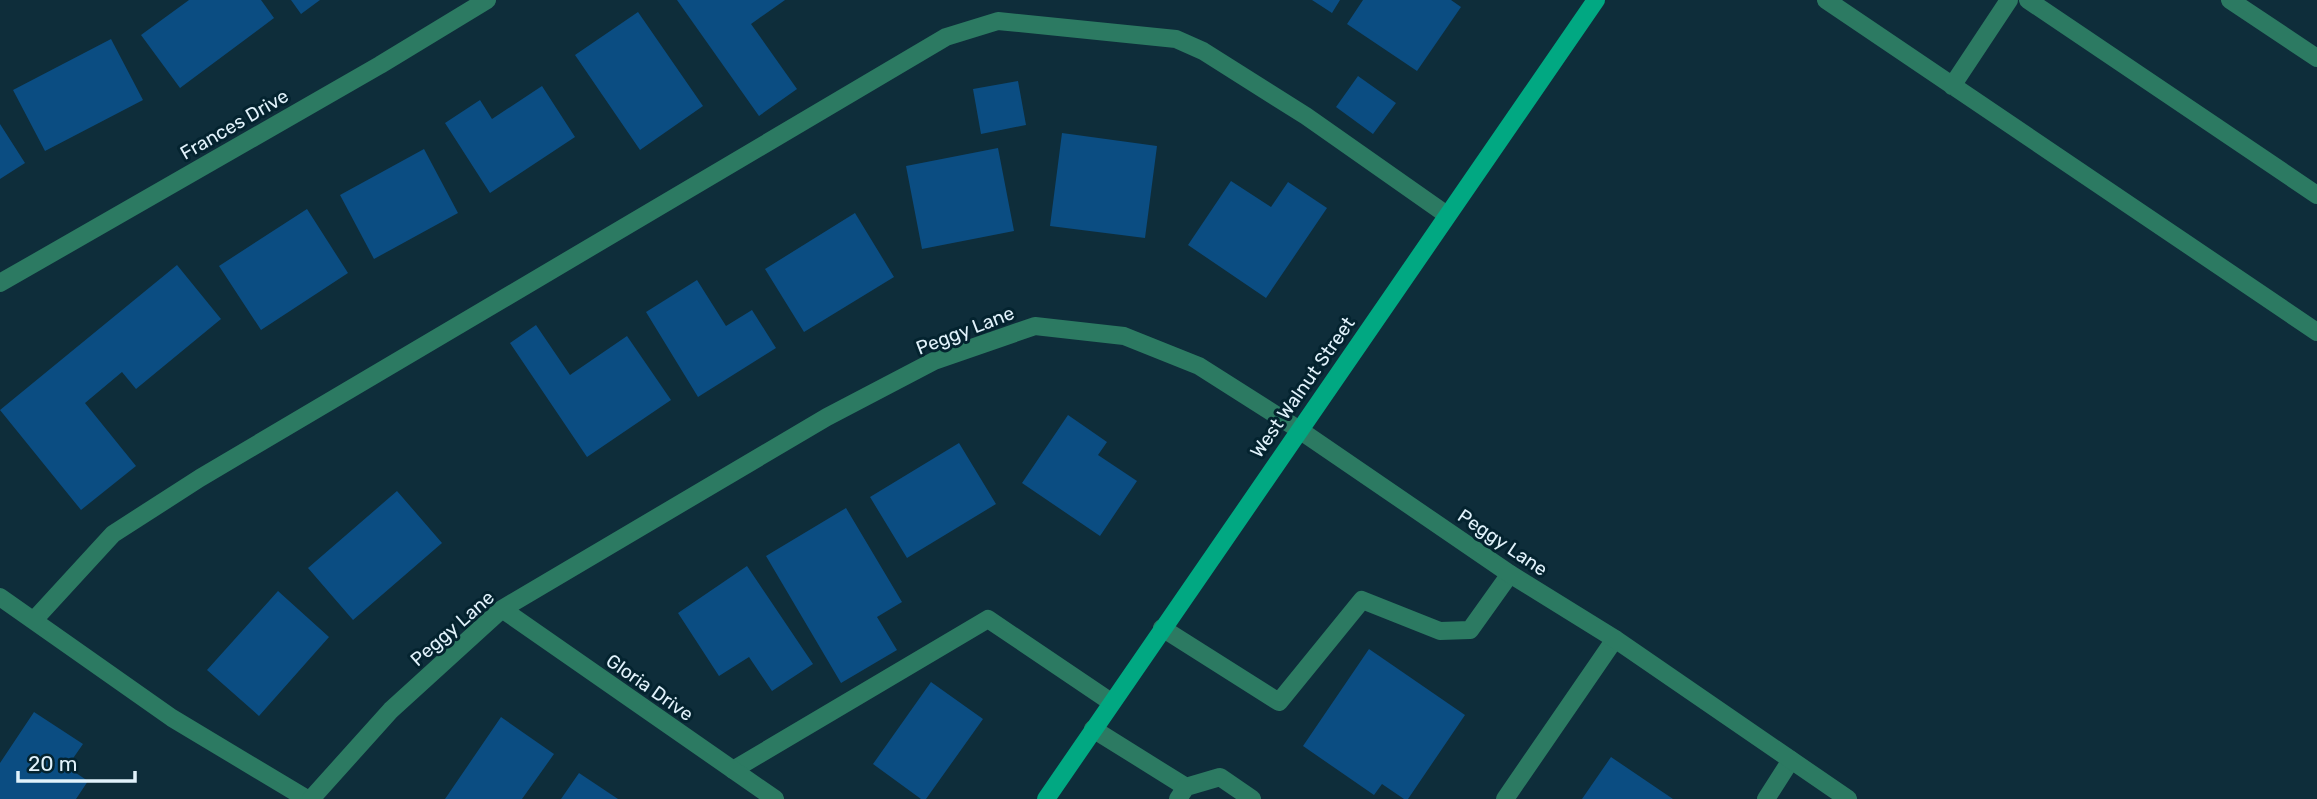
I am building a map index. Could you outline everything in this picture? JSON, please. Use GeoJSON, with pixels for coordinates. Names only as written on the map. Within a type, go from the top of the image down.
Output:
{"type":"FeatureCollection","features":[{"type":"Feature","properties":{"kind":"main road","name":"West Walnut Street"},"geometry":{"type":"LineString","coordinates":[[1046,799],[1298,429],[1596,0]]}},
{"type":"Feature","properties":{"kind":"street","name":"Frances Drive"},"geometry":{"type":"LineString","coordinates":[[0,282],[380,65],[487,0]]}},
{"type":"Feature","properties":{"kind":"street"},"geometry":{"type":"LineString","coordinates":[[1826,0],[2317,332]]}},
{"type":"Feature","properties":{"kind":"street"},"geometry":{"type":"LineString","coordinates":[[1952,86],[2009,0]]}},
{"type":"Feature","properties":{"kind":"street"},"geometry":{"type":"LineString","coordinates":[[2028,0],[2317,195]]}},
{"type":"Feature","properties":{"kind":"street"},"geometry":{"type":"LineString","coordinates":[[2233,1],[2317,58]]}},
{"type":"Feature","properties":{"kind":"street"},"geometry":{"type":"LineString","coordinates":[[34,620],[113,534],[200,478],[946,37],[998,21],[1176,39],[1203,51],[1306,116],[1447,215]]}},
{"type":"Feature","properties":{"kind":"street","name":"Peggy Lane"},"geometry":{"type":"LineString","coordinates":[[309,799],[391,710],[502,609],[827,417],[934,361],[1035,326],[1124,337],[1199,366],[1298,429],[1510,574],[1615,639],[1847,799]]}},
{"type":"Feature","properties":{"kind":"street"},"geometry":{"type":"LineString","coordinates":[[1162,628],[1279,702],[1362,600],[1440,631],[1470,630],[1510,574]]}},
{"type":"Feature","properties":{"kind":"street"},"geometry":{"type":"LineString","coordinates":[[0,597],[172,718],[309,799]]}},
{"type":"Feature","properties":{"kind":"street","name":"Gloria Drive"},"geometry":{"type":"LineString","coordinates":[[502,609],[775,799]]}},
{"type":"Feature","properties":{"kind":"street"},"geometry":{"type":"LineString","coordinates":[[733,770],[988,620],[1111,702]]}},
{"type":"Feature","properties":{"kind":"street"},"geometry":{"type":"LineString","coordinates":[[1504,799],[1615,639]]}},
{"type":"Feature","properties":{"kind":"street"},"geometry":{"type":"LineString","coordinates":[[1093,729],[1182,793],[1220,777],[1252,799]]}},
{"type":"Feature","properties":{"kind":"street"},"geometry":{"type":"LineString","coordinates":[[1766,799],[1791,760]]}},
{"type":"Feature","properties":{"kind":"building"},"geometry":{"type":"Polygon","coordinates":[[[189,0],[261,0],[274,18],[180,88],[141,35],[189,0]]]}},
{"type":"Feature","properties":{"kind":"building"},"geometry":{"type":"Polygon","coordinates":[[[291,0],[320,0],[301,14],[291,0]]]}},
{"type":"Feature","properties":{"kind":"building"},"geometry":{"type":"Polygon","coordinates":[[[677,0],[785,0],[751,24],[797,89],[759,116],[677,0]]]}},
{"type":"Feature","properties":{"kind":"building"},"geometry":{"type":"Polygon","coordinates":[[[1312,0],[1340,0],[1332,13],[1312,0]]]}},
{"type":"Feature","properties":{"kind":"building"},"geometry":{"type":"Polygon","coordinates":[[[1363,0],[1451,0],[1461,7],[1417,71],[1347,24],[1363,0]]]}},
{"type":"Feature","properties":{"kind":"building"},"geometry":{"type":"Polygon","coordinates":[[[638,12],[703,106],[640,150],[575,55],[638,12]]]}},
{"type":"Feature","properties":{"kind":"building"},"geometry":{"type":"Polygon","coordinates":[[[111,39],[143,100],[45,151],[13,90],[111,39]]]}},
{"type":"Feature","properties":{"kind":"building"},"geometry":{"type":"Polygon","coordinates":[[[1358,76],[1396,103],[1373,134],[1336,107],[1358,76]]]}},
{"type":"Feature","properties":{"kind":"building"},"geometry":{"type":"Polygon","coordinates":[[[1018,81],[1026,125],[981,134],[973,89],[1018,81]]]}},
{"type":"Feature","properties":{"kind":"building"},"geometry":{"type":"Polygon","coordinates":[[[542,86],[575,137],[490,193],[445,123],[480,100],[492,119],[542,86]]]}},
{"type":"Feature","properties":{"kind":"building"},"geometry":{"type":"Polygon","coordinates":[[[0,124],[25,163],[0,179],[0,124]]]}},
{"type":"Feature","properties":{"kind":"building"},"geometry":{"type":"Polygon","coordinates":[[[1062,133],[1157,146],[1145,238],[1050,226],[1062,133]]]}},
{"type":"Feature","properties":{"kind":"building"},"geometry":{"type":"Polygon","coordinates":[[[998,148],[1014,231],[922,249],[906,166],[998,148]]]}},
{"type":"Feature","properties":{"kind":"building"},"geometry":{"type":"Polygon","coordinates":[[[424,149],[458,213],[374,259],[340,195],[424,149]]]}},
{"type":"Feature","properties":{"kind":"building"},"geometry":{"type":"Polygon","coordinates":[[[1231,181],[1271,207],[1288,182],[1327,208],[1266,298],[1188,245],[1231,181]]]}},
{"type":"Feature","properties":{"kind":"building"},"geometry":{"type":"Polygon","coordinates":[[[307,209],[348,273],[261,330],[219,266],[307,209]]]}},
{"type":"Feature","properties":{"kind":"building"},"geometry":{"type":"Polygon","coordinates":[[[855,213],[894,277],[804,332],[765,269],[855,213]]]}},
{"type":"Feature","properties":{"kind":"building"},"geometry":{"type":"Polygon","coordinates":[[[177,265],[221,319],[136,389],[122,372],[85,403],[136,466],[81,510],[0,410],[177,265]]]}},
{"type":"Feature","properties":{"kind":"building"},"geometry":{"type":"Polygon","coordinates":[[[697,280],[726,326],[752,310],[776,348],[698,397],[646,312],[697,280]]]}},
{"type":"Feature","properties":{"kind":"building"},"geometry":{"type":"Polygon","coordinates":[[[536,325],[570,375],[627,336],[671,400],[587,457],[510,343],[536,325]]]}},
{"type":"Feature","properties":{"kind":"building"},"geometry":{"type":"Polygon","coordinates":[[[1068,415],[1107,442],[1098,455],[1137,481],[1100,536],[1022,483],[1068,415]]]}},
{"type":"Feature","properties":{"kind":"building"},"geometry":{"type":"Polygon","coordinates":[[[959,443],[996,504],[907,558],[870,497],[959,443]]]}},
{"type":"Feature","properties":{"kind":"building"},"geometry":{"type":"Polygon","coordinates":[[[397,491],[442,543],[353,620],[308,568],[397,491]]]}},
{"type":"Feature","properties":{"kind":"building"},"geometry":{"type":"Polygon","coordinates":[[[846,508],[902,602],[877,617],[897,650],[841,683],[766,556],[846,508]]]}},
{"type":"Feature","properties":{"kind":"building"},"geometry":{"type":"Polygon","coordinates":[[[747,566],[813,664],[772,691],[749,657],[719,676],[678,613],[747,566]]]}},
{"type":"Feature","properties":{"kind":"building"},"geometry":{"type":"Polygon","coordinates":[[[278,591],[329,637],[259,716],[207,670],[278,591]]]}},
{"type":"Feature","properties":{"kind":"building"},"geometry":{"type":"Polygon","coordinates":[[[1369,649],[1465,715],[1408,799],[1382,784],[1374,795],[1303,746],[1369,649]]]}},
{"type":"Feature","properties":{"kind":"building"},"geometry":{"type":"Polygon","coordinates":[[[931,682],[983,719],[926,799],[921,799],[873,764],[931,682]]]}},
{"type":"Feature","properties":{"kind":"building"},"geometry":{"type":"Polygon","coordinates":[[[34,712],[83,744],[67,767],[88,781],[76,799],[0,799],[0,763],[34,712]]]}},
{"type":"Feature","properties":{"kind":"building"},"geometry":{"type":"Polygon","coordinates":[[[501,717],[554,754],[522,799],[445,799],[501,717]]]}},
{"type":"Feature","properties":{"kind":"building"},"geometry":{"type":"Polygon","coordinates":[[[1611,757],[1673,799],[1582,799],[1611,757]]]}},
{"type":"Feature","properties":{"kind":"building"},"geometry":{"type":"Polygon","coordinates":[[[579,773],[618,799],[561,799],[579,773]]]}}]}
